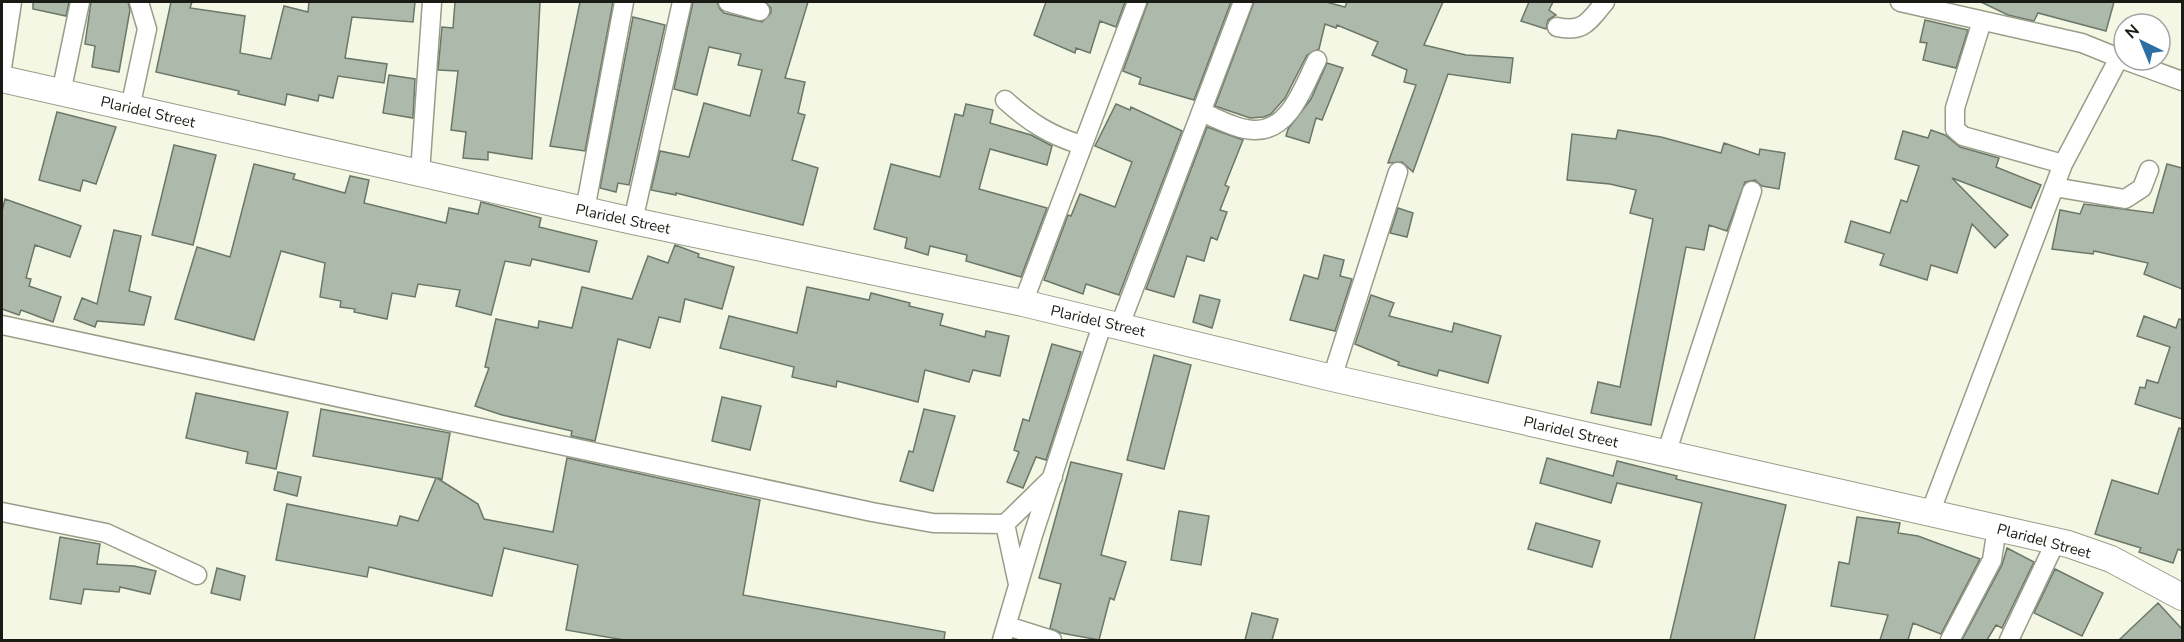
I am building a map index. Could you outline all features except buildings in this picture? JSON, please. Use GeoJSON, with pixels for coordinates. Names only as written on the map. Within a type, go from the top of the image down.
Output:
{"type":"FeatureCollection","features":[{"type":"Feature","properties":{"kind":"street"},"geometry":{"type":"LineString","coordinates":[[2,68],[12,2]]}},
{"type":"Feature","properties":{"kind":"street"},"geometry":{"type":"LineString","coordinates":[[61,93],[80,2]]}},
{"type":"Feature","properties":{"kind":"street"},"geometry":{"type":"LineString","coordinates":[[130,108],[147,28],[139,2]]}},
{"type":"Feature","properties":{"kind":"street"},"geometry":{"type":"LineString","coordinates":[[420,173],[432,2]]}},
{"type":"Feature","properties":{"kind":"street"},"geometry":{"type":"LineString","coordinates":[[585,210],[624,2]]}},
{"type":"Feature","properties":{"kind":"street"},"geometry":{"type":"LineString","coordinates":[[633,221],[682,2]]}},
{"type":"Feature","properties":{"kind":"street"},"geometry":{"type":"LineString","coordinates":[[728,2],[760,11]]}},
{"type":"Feature","properties":{"kind":"street"},"geometry":{"type":"LineString","coordinates":[[1023,303],[1137,2]]}},
{"type":"Feature","properties":{"kind":"street"},"geometry":{"type":"LineString","coordinates":[[1052,640],[1005,633],[1018,587],[1053,477],[1112,324],[1201,112],[1243,2]]}},
{"type":"Feature","properties":{"kind":"street"},"geometry":{"type":"LineString","coordinates":[[1557,27],[1571,30],[1584,26],[1605,2]]}},
{"type":"Feature","properties":{"kind":"street"},"geometry":{"type":"LineString","coordinates":[[1900,2],[2082,43],[2112,55]]}},
{"type":"Feature","properties":{"kind":"street"},"geometry":{"type":"LineString","coordinates":[[1982,21],[1955,108],[1955,129],[1963,136],[2063,164]]}},
{"type":"Feature","properties":{"kind":"street"},"geometry":{"type":"LineString","coordinates":[[1201,112],[1255,130],[1271,127],[1285,116],[1297,101],[1317,60]]}},
{"type":"Feature","properties":{"kind":"street"},"geometry":{"type":"LineString","coordinates":[[1930,513],[2063,164],[2112,71]]}},
{"type":"Feature","properties":{"kind":"street"},"geometry":{"type":"LineString","coordinates":[[2157,72],[2182,81]]}},
{"type":"Feature","properties":{"kind":"street","name":"Plaridel Street"},"geometry":{"type":"LineString","coordinates":[[2,79],[633,221],[1023,303],[1332,378],[2056,541],[2111,559],[2182,597]]}},
{"type":"Feature","properties":{"kind":"street"},"geometry":{"type":"LineString","coordinates":[[1005,100],[1035,126],[1058,138],[1082,145]]}},
{"type":"Feature","properties":{"kind":"street"},"geometry":{"type":"LineString","coordinates":[[2054,188],[2125,199],[2142,188],[2148,170]]}},
{"type":"Feature","properties":{"kind":"street"},"geometry":{"type":"LineString","coordinates":[[1332,378],[1398,172]]}},
{"type":"Feature","properties":{"kind":"street"},"geometry":{"type":"LineString","coordinates":[[1666,454],[1752,191]]}},
{"type":"Feature","properties":{"kind":"street"},"geometry":{"type":"LineString","coordinates":[[2,325],[872,512],[933,523],[1005,524],[1053,477]]}},
{"type":"Feature","properties":{"kind":"street"},"geometry":{"type":"LineString","coordinates":[[2,512],[106,533],[197,575]]}},
{"type":"Feature","properties":{"kind":"street"},"geometry":{"type":"LineString","coordinates":[[1005,524],[1018,587]]}},
{"type":"Feature","properties":{"kind":"street"},"geometry":{"type":"LineString","coordinates":[[1950,640],[1992,560],[1997,528]]}},
{"type":"Feature","properties":{"kind":"street"},"geometry":{"type":"LineString","coordinates":[[2009,640],[2056,541]]}}]}
